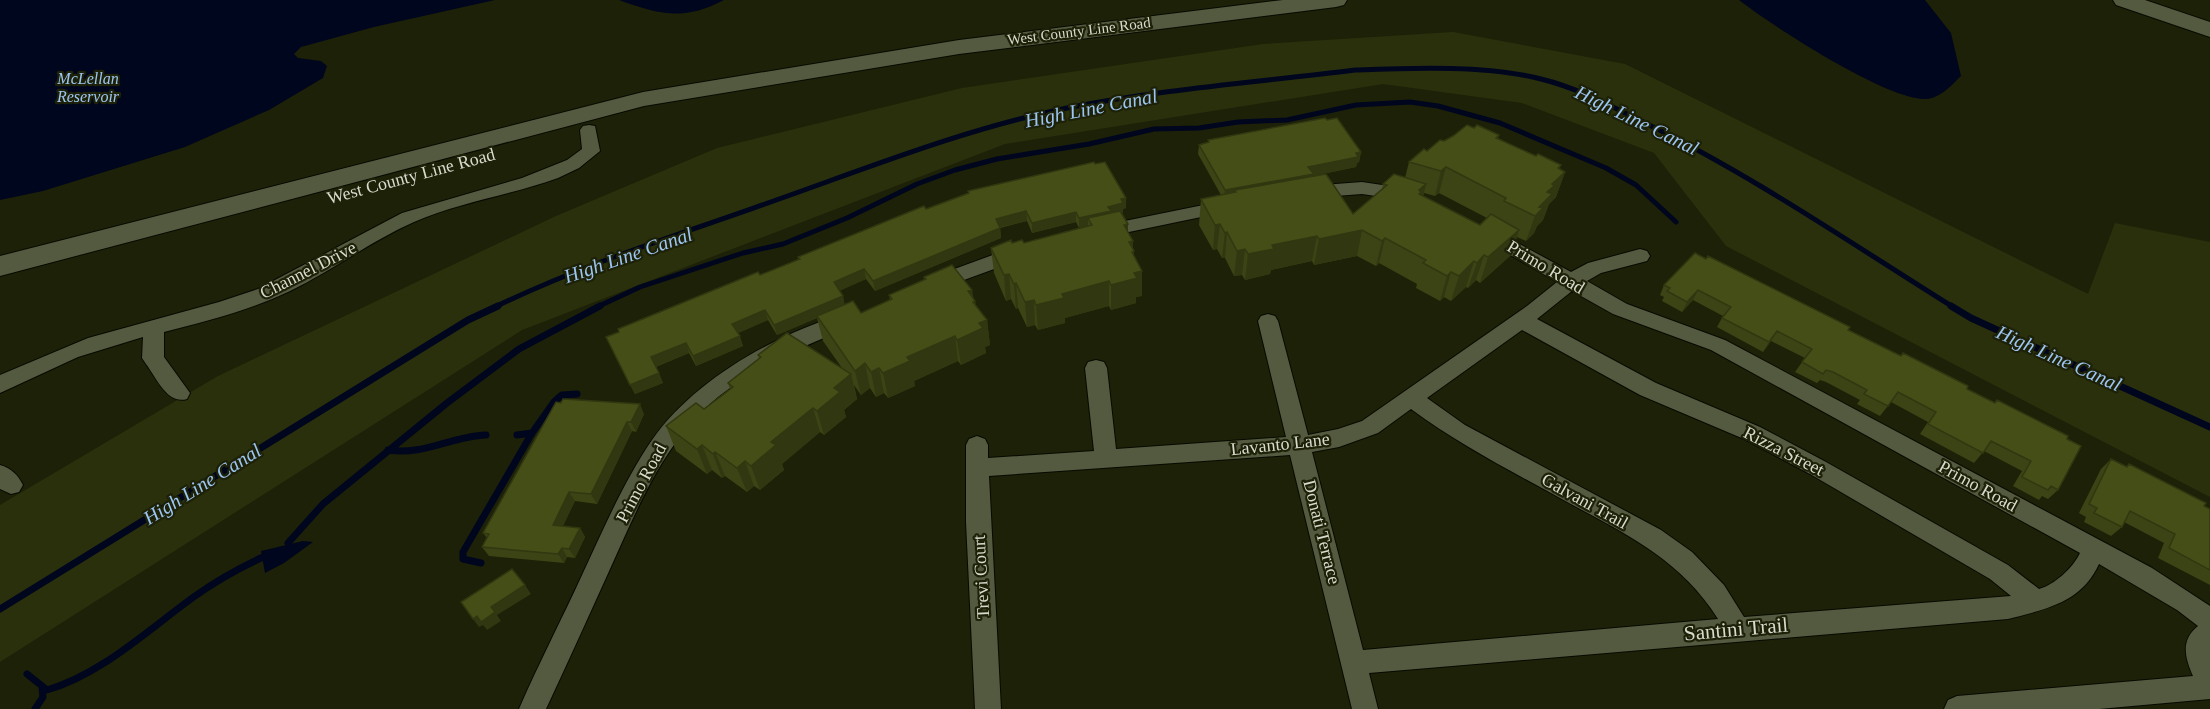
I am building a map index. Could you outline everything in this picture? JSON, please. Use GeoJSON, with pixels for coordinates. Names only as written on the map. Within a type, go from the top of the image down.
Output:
{"type":"FeatureCollection","features":[{"type":"Feature","properties":{"kind":"main road","name":"West County Line Road"},"geometry":{"type":"LineString","coordinates":[[0,266],[643,99],[1012,40],[1336,0]]}},
{"type":"Feature","properties":{"kind":"main road"},"geometry":{"type":"LineString","coordinates":[[2124,0],[2210,30]]}},
{"type":"Feature","properties":{"kind":"main road"},"geometry":{"type":"LineString","coordinates":[[2159,0],[2210,16]]}},
{"type":"Feature","properties":{"kind":"main road","name":"West County Line Road"},"geometry":{"type":"LineString","coordinates":[[0,285],[824,70]]}},
{"type":"Feature","properties":{"kind":"street","name":"Channel Drive"},"geometry":{"type":"LineString","coordinates":[[0,385],[41,364],[95,343],[224,308],[267,293],[408,217],[567,168],[591,152],[589,130]]}},
{"type":"Feature","properties":{"kind":"street"},"geometry":{"type":"LineString","coordinates":[[1287,195],[1362,188],[1388,191],[1430,202]]}},
{"type":"Feature","properties":{"kind":"street"},"geometry":{"type":"LineString","coordinates":[[1076,237],[1244,203]]}},
{"type":"Feature","properties":{"kind":"street","name":"Primo Road"},"geometry":{"type":"LineString","coordinates":[[1475,226],[1525,252],[1620,309],[1718,345],[2169,590],[2210,621]]}},
{"type":"Feature","properties":{"kind":"street"},"geometry":{"type":"LineString","coordinates":[[915,292],[981,265],[1035,248]]}},
{"type":"Feature","properties":{"kind":"street","name":"Lavanto Lane"},"geometry":{"type":"LineString","coordinates":[[977,457],[1106,459],[1300,445],[1339,438],[1370,427],[1521,320],[1570,281],[1595,268],[1640,256]]}},
{"type":"Feature","properties":{"kind":"street","name":"Primo Road"},"geometry":{"type":"LineString","coordinates":[[532,709],[636,484],[667,436],[710,392],[749,365],[796,342],[861,315]]}},
{"type":"Feature","properties":{"kind":"street","name":"Rizza Street"},"geometry":{"type":"LineString","coordinates":[[1521,320],[1648,389],[1752,434],[1818,468],[1999,572],[2035,601]]}},
{"type":"Feature","properties":{"kind":"street","name":"Donati Terrace"},"geometry":{"type":"LineString","coordinates":[[1268,321],[1365,709]]}},
{"type":"Feature","properties":{"kind":"street"},"geometry":{"type":"LineString","coordinates":[[154,327],[153,358],[179,393]]}},
{"type":"Feature","properties":{"kind":"street"},"geometry":{"type":"LineString","coordinates":[[1096,368],[1106,459]]}},
{"type":"Feature","properties":{"kind":"street","name":"Galvani Trail"},"geometry":{"type":"LineString","coordinates":[[1411,398],[1457,431],[1653,537],[1683,559],[1715,593],[1738,629]]}},
{"type":"Feature","properties":{"kind":"street","name":"Trevi Court"},"geometry":{"type":"LineString","coordinates":[[977,457],[978,522],[988,709]]}},
{"type":"Feature","properties":{"kind":"street","name":"Santini Trail"},"geometry":{"type":"LineString","coordinates":[[1354,663],[2008,608],[2054,596],[2084,570],[2094,549]]}},
{"type":"Feature","properties":{"kind":"street"},"geometry":{"type":"LineString","coordinates":[[2210,632],[2199,641],[2197,648],[2200,665],[2210,679]]}},
{"type":"Feature","properties":{"kind":"street"},"geometry":{"type":"LineString","coordinates":[[1957,709],[2210,687]]}},
{"type":"Feature","properties":{"kind":"green space"},"geometry":{"type":"Polygon","coordinates":[[[1453,32],[1625,64],[2088,294],[2115,223],[2210,242],[2210,497],[1726,246],[1654,153],[1522,103],[1383,84],[1005,144],[522,330],[0,662],[0,505],[218,376],[556,216],[717,148],[962,88],[1263,44],[1453,32]]]}},
{"type":"Feature","properties":{"kind":"water","name":"McLellan Reservoir"},"geometry":{"type":"Polygon","coordinates":[[[0,0],[495,0],[374,27],[301,47],[294,54],[298,58],[321,61],[327,66],[323,78],[269,110],[185,147],[43,191],[0,200],[0,0]]]}},
{"type":"Feature","properties":{"kind":"water"},"geometry":{"type":"Polygon","coordinates":[[[619,0],[724,0],[696,11],[672,14],[619,0]]]}},
{"type":"Feature","properties":{"kind":"water"},"geometry":{"type":"Polygon","coordinates":[[[1739,0],[1925,0],[1951,33],[1961,76],[1932,98],[1915,98],[1892,91],[1834,62],[1777,27],[1739,0]]]}},
{"type":"Feature","properties":{"kind":"water"},"geometry":{"type":"Polygon","coordinates":[[[303,541],[313,542],[284,563],[265,573],[261,551],[303,541]]]}},
{"type":"Feature","properties":{"kind":"building"},"geometry":{"type":"Polygon","coordinates":[[[1325,118],[1327,120],[1337,118],[1361,152],[1356,153],[1358,157],[1308,167],[1314,174],[1225,190],[1199,145],[1209,142],[1208,140],[1325,118]]]}},
{"type":"Feature","properties":{"kind":"building"},"geometry":{"type":"Polygon","coordinates":[[[1467,125],[1474,128],[1477,125],[1499,135],[1496,138],[1561,165],[1558,168],[1565,172],[1552,184],[1554,186],[1547,192],[1552,194],[1539,207],[1543,208],[1535,216],[1504,201],[1506,198],[1446,167],[1441,171],[1409,162],[1424,149],[1427,151],[1440,140],[1444,141],[1453,136],[1467,125]]]}},
{"type":"Feature","properties":{"kind":"building"},"geometry":{"type":"Polygon","coordinates":[[[1094,162],[1095,164],[1105,162],[1126,198],[1121,199],[1123,203],[1108,207],[1111,211],[1079,218],[1076,212],[1032,223],[1026,211],[996,219],[1000,228],[873,281],[864,269],[834,282],[843,296],[774,325],[765,310],[732,324],[740,336],[693,356],[686,343],[651,357],[659,373],[630,385],[606,337],[619,332],[618,329],[758,272],[760,275],[800,259],[798,257],[924,206],[926,209],[969,193],[968,191],[1094,162]]]}},
{"type":"Feature","properties":{"kind":"building"},"geometry":{"type":"Polygon","coordinates":[[[1326,174],[1353,214],[1387,185],[1383,184],[1394,174],[1426,184],[1419,190],[1421,192],[1419,194],[1480,225],[1491,214],[1519,230],[1488,257],[1484,255],[1477,263],[1474,261],[1459,276],[1451,272],[1447,276],[1423,263],[1426,260],[1385,238],[1382,241],[1362,230],[1319,239],[1317,236],[1272,245],[1274,249],[1248,254],[1245,249],[1237,251],[1227,232],[1225,233],[1220,224],[1215,225],[1201,199],[1236,192],[1235,190],[1326,174]]]}},
{"type":"Feature","properties":{"kind":"building"},"geometry":{"type":"Polygon","coordinates":[[[1120,211],[1128,224],[1124,225],[1133,241],[1129,242],[1142,271],[1134,273],[1137,278],[1111,285],[1109,281],[1062,294],[1064,298],[1036,305],[1034,300],[1025,302],[1009,274],[1004,275],[991,248],[1011,240],[1012,243],[1022,240],[1024,243],[1092,225],[1088,218],[1120,211]]]}},
{"type":"Feature","properties":{"kind":"building"},"geometry":{"type":"Polygon","coordinates":[[[1695,253],[1706,259],[1708,256],[1850,327],[1848,330],[1901,356],[1903,353],[1968,386],[1967,389],[1995,403],[1997,400],[2068,436],[2067,439],[2081,446],[2058,490],[2051,486],[2048,490],[2022,477],[2031,461],[1991,441],[1983,453],[1928,424],[1936,412],[1898,392],[1888,406],[1864,394],[1867,390],[1833,372],[1826,370],[1823,374],[1802,362],[1812,349],[1777,331],[1769,342],[1722,318],[1731,307],[1698,290],[1687,302],[1667,291],[1670,288],[1664,285],[1695,253]]]}},
{"type":"Feature","properties":{"kind":"building"},"geometry":{"type":"Polygon","coordinates":[[[952,265],[972,290],[968,291],[975,301],[973,302],[987,320],[979,323],[983,328],[957,340],[955,336],[907,357],[910,361],[883,373],[879,368],[871,372],[865,363],[855,371],[817,316],[853,301],[861,313],[892,299],[889,295],[952,265]]]}},
{"type":"Feature","properties":{"kind":"building"},"geometry":{"type":"Polygon","coordinates":[[[787,333],[851,374],[834,388],[840,392],[817,411],[813,408],[771,442],[776,445],[751,466],[745,461],[737,468],[702,445],[697,449],[666,426],[696,403],[704,409],[733,387],[728,383],[761,357],[758,355],[787,333]]]}},
{"type":"Feature","properties":{"kind":"building"},"geometry":{"type":"Polygon","coordinates":[[[563,399],[640,404],[631,422],[627,422],[591,494],[569,492],[553,525],[580,528],[569,549],[562,548],[558,554],[482,547],[489,534],[483,533],[556,402],[561,403],[563,399]]]}},
{"type":"Feature","properties":{"kind":"building"},"geometry":{"type":"Polygon","coordinates":[[[2111,459],[2127,467],[2129,464],[2206,503],[2204,506],[2210,509],[2210,570],[2169,548],[2175,534],[2130,511],[2122,527],[2094,513],[2097,508],[2089,504],[2111,459]]]}},
{"type":"Feature","properties":{"kind":"building"},"geometry":{"type":"Polygon","coordinates":[[[512,569],[525,585],[491,607],[495,612],[481,622],[477,616],[473,619],[461,602],[512,569]]]}},
{"type":"Feature","properties":{"kind":"waterway","name":"High Line Canal"},"geometry":{"type":"LineString","coordinates":[[495,307],[628,252],[990,127],[1067,108],[1175,91],[1355,70],[1424,68],[1473,69],[1520,75],[1568,87],[1594,98],[1724,165],[1953,307]]}},
{"type":"Feature","properties":{"kind":"waterway"},"geometry":{"type":"LineString","coordinates":[[597,307],[640,287],[743,253],[783,244],[847,218],[917,184],[955,170],[997,159],[1089,144],[1154,129],[1199,128],[1238,122],[1287,120],[1356,105],[1410,102],[1438,106],[1500,123],[1606,168],[1636,185],[1676,222]]}},
{"type":"Feature","properties":{"kind":"waterway","name":"High Line Canal"},"geometry":{"type":"LineString","coordinates":[[0,609],[468,320],[498,306]]}},
{"type":"Feature","properties":{"kind":"waterway"},"geometry":{"type":"LineString","coordinates":[[389,450],[519,349],[600,306]]}},
{"type":"Feature","properties":{"kind":"waterway","name":"High Line Canal"},"geometry":{"type":"LineString","coordinates":[[1951,306],[1971,318],[2210,427]]}},
{"type":"Feature","properties":{"kind":"waterway"},"geometry":{"type":"LineString","coordinates":[[532,433],[554,402],[562,395],[577,394]]}},
{"type":"Feature","properties":{"kind":"waterway"},"geometry":{"type":"LineString","coordinates":[[481,563],[463,559],[463,552],[532,433]]}},
{"type":"Feature","properties":{"kind":"waterway"},"geometry":{"type":"LineString","coordinates":[[517,435],[532,433]]}},
{"type":"Feature","properties":{"kind":"waterway"},"geometry":{"type":"LineString","coordinates":[[389,450],[413,450],[486,435]]}},
{"type":"Feature","properties":{"kind":"waterway"},"geometry":{"type":"LineString","coordinates":[[288,543],[323,504],[389,450]]}},
{"type":"Feature","properties":{"kind":"waterway"},"geometry":{"type":"LineString","coordinates":[[27,674],[47,690],[67,683],[106,662],[203,590],[263,557]]}},
{"type":"Feature","properties":{"kind":"waterway"},"geometry":{"type":"LineString","coordinates":[[35,709],[43,697],[42,688]]}}]}
